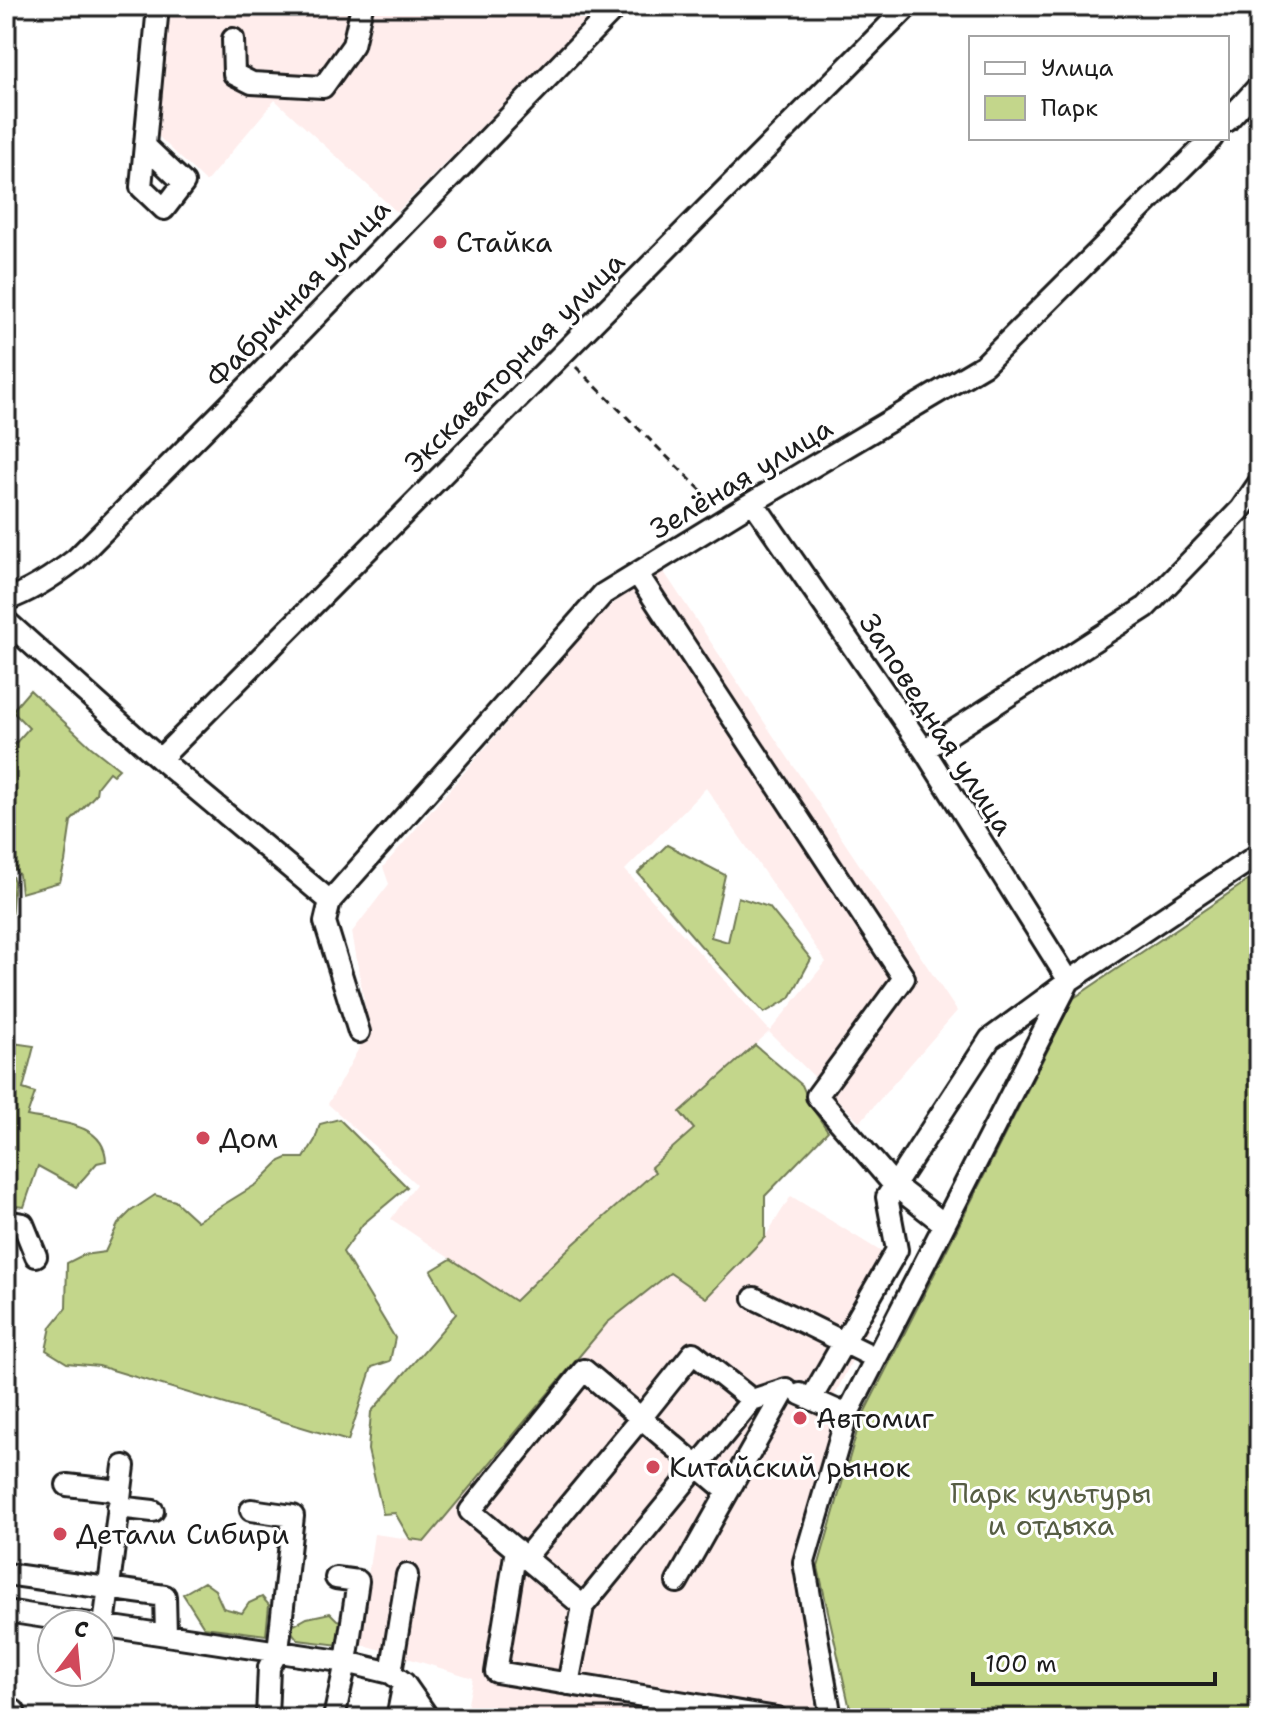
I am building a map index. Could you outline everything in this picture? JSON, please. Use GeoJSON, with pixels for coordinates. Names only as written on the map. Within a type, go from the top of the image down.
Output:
{"type":"FeatureCollection","features":[{"type":"Feature","properties":{"kind":"street"},"geometry":{"type":"LineString","coordinates":[[145,146],[158,6]]}},
{"type":"Feature","properties":{"kind":"street"},"geometry":{"type":"LineString","coordinates":[[233,39],[234,74],[252,83],[323,87],[353,45],[362,6]]}},
{"type":"Feature","properties":{"kind":"street","name":"Экскаваторная улица"},"geometry":{"type":"LineString","coordinates":[[160,759],[908,6]]}},
{"type":"Feature","properties":{"kind":"street","name":"Фабричная улица"},"geometry":{"type":"LineString","coordinates":[[6,600],[50,579],[76,559],[266,368],[611,8]]}},
{"type":"Feature","properties":{"kind":"street"},"geometry":{"type":"LineString","coordinates":[[1229,119],[1259,86]]}},
{"type":"Feature","properties":{"kind":"street","name":"Зелёная улица"},"geometry":{"type":"LineString","coordinates":[[330,901],[603,594],[984,365],[1210,140]]}},
{"type":"Feature","properties":{"kind":"street"},"geometry":{"type":"LineString","coordinates":[[924,750],[1146,607],[1250,514],[1259,483]]}},
{"type":"Feature","properties":{"kind":"street","name":"Заповедная улица"},"geometry":{"type":"LineString","coordinates":[[753,502],[924,750],[1069,981]]}},
{"type":"Feature","properties":{"kind":"street"},"geometry":{"type":"LineString","coordinates":[[637,573],[904,978],[817,1096],[894,1185],[944,1224]]}},
{"type":"Feature","properties":{"kind":"street"},"geometry":{"type":"LineString","coordinates":[[6,621],[160,759],[330,901],[325,922],[359,1032]]}},
{"type":"Feature","properties":{"kind":"street"},"geometry":{"type":"LineString","coordinates":[[920,1272],[897,1250],[887,1197],[990,1039],[1069,981],[1259,854]]}},
{"type":"Feature","properties":{"kind":"street"},"geometry":{"type":"LineString","coordinates":[[831,1718],[804,1562],[847,1415],[1069,981]]}},
{"type":"Feature","properties":{"kind":"street"},"geometry":{"type":"LineString","coordinates":[[6,1221],[23,1224],[36,1256]]}},
{"type":"Feature","properties":{"kind":"street"},"geometry":{"type":"LineString","coordinates":[[811,1399],[897,1250]]}},
{"type":"Feature","properties":{"kind":"street"},"geometry":{"type":"LineString","coordinates":[[754,1298],[876,1358]]}},
{"type":"Feature","properties":{"kind":"street"},"geometry":{"type":"LineString","coordinates":[[752,1400],[693,1353],[641,1418],[521,1553],[496,1672],[777,1718]]}},
{"type":"Feature","properties":{"kind":"street"},"geometry":{"type":"LineString","coordinates":[[583,1606],[470,1511],[584,1370],[728,1492]]}},
{"type":"Feature","properties":{"kind":"street"},"geometry":{"type":"LineString","coordinates":[[568,1684],[583,1606],[752,1400],[786,1389],[847,1415]]}},
{"type":"Feature","properties":{"kind":"street"},"geometry":{"type":"LineString","coordinates":[[677,1582],[786,1389]]}},
{"type":"Feature","properties":{"kind":"street"},"geometry":{"type":"LineString","coordinates":[[104,1608],[109,1588],[124,1466]]}},
{"type":"Feature","properties":{"kind":"street"},"geometry":{"type":"LineString","coordinates":[[67,1485],[153,1511]]}},
{"type":"Feature","properties":{"kind":"street"},"geometry":{"type":"LineString","coordinates":[[251,1510],[293,1516],[278,1651],[269,1667],[267,1718]]}},
{"type":"Feature","properties":{"kind":"street"},"geometry":{"type":"LineString","coordinates":[[6,1574],[165,1596],[166,1635]]}},
{"type":"Feature","properties":{"kind":"street"},"geometry":{"type":"LineString","coordinates":[[397,1718],[407,1575]]}},
{"type":"Feature","properties":{"kind":"street"},"geometry":{"type":"LineString","coordinates":[[334,1718],[358,1581],[336,1578]]}},
{"type":"Feature","properties":{"kind":"street"},"geometry":{"type":"LineString","coordinates":[[6,1611],[36,1616]]}},
{"type":"Feature","properties":{"kind":"street"},"geometry":{"type":"LineString","coordinates":[[116,1628],[346,1662],[398,1678],[426,1718]]}},
{"type":"Feature","properties":{"kind":"path"},"geometry":{"type":"LineString","coordinates":[[562,353],[729,518]]}},
{"type":"Feature","properties":{"kind":"shaded area"},"geometry":{"type":"Polygon","coordinates":[[[170,6],[601,6],[397,212],[275,100],[206,182],[158,136],[170,6]]]}},
{"type":"Feature","properties":{"kind":"shaded area"},"geometry":{"type":"Polygon","coordinates":[[[660,566],[957,1011],[860,1122],[769,1032],[680,1112],[694,1129],[651,1166],[655,1172],[567,1250],[515,1302],[391,1219],[416,1184],[328,1104],[369,1030],[352,932],[389,884],[383,867],[590,626],[640,578],[660,566]],[[706,788],[625,870],[770,1031],[826,962],[706,788]]]}},
{"type":"Feature","properties":{"kind":"shaded area","name":"Китайский рынок"},"geometry":{"type":"Polygon","coordinates":[[[791,1196],[901,1264],[825,1414],[832,1432],[792,1559],[817,1718],[465,1718],[473,1678],[358,1643],[374,1534],[425,1541],[607,1323],[670,1273],[765,1237],[791,1196]]]}},
{"type":"Feature","properties":{"kind":"green space"},"geometry":{"type":"Polygon","coordinates":[[[30,690],[119,769],[113,775],[109,772],[97,787],[96,794],[71,821],[60,882],[21,893],[19,875],[11,864],[14,881],[6,982],[6,767],[13,746],[29,728],[12,711],[30,690]]]}},
{"type":"Feature","properties":{"kind":"green space"},"geometry":{"type":"Polygon","coordinates":[[[667,845],[725,875],[711,937],[728,942],[738,897],[769,907],[811,959],[790,998],[764,1013],[638,873],[667,845]]]}},
{"type":"Feature","properties":{"kind":"green space","name":"Парк культуры и отдыха"},"geometry":{"type":"Polygon","coordinates":[[[1259,873],[1259,1718],[852,1718],[818,1567],[860,1421],[1074,998],[1259,873]]]}},
{"type":"Feature","properties":{"kind":"green space"},"geometry":{"type":"Polygon","coordinates":[[[6,1042],[34,1046],[23,1089],[35,1093],[27,1116],[88,1131],[104,1148],[106,1161],[97,1163],[76,1187],[38,1166],[24,1207],[6,1205],[6,1042]]]}},
{"type":"Feature","properties":{"kind":"green space"},"geometry":{"type":"Polygon","coordinates":[[[755,1045],[802,1085],[812,1108],[828,1131],[765,1196],[765,1237],[706,1298],[670,1273],[607,1323],[425,1541],[410,1539],[395,1513],[383,1514],[368,1450],[371,1412],[456,1314],[431,1271],[451,1259],[515,1301],[655,1172],[651,1167],[694,1129],[680,1112],[755,1045]]]}},
{"type":"Feature","properties":{"kind":"green space"},"geometry":{"type":"Polygon","coordinates":[[[339,1119],[407,1187],[363,1224],[343,1252],[395,1338],[390,1361],[372,1367],[348,1441],[99,1366],[67,1363],[46,1350],[51,1327],[66,1308],[67,1263],[83,1255],[105,1252],[118,1224],[131,1211],[155,1195],[175,1201],[197,1221],[257,1184],[280,1161],[304,1158],[320,1124],[339,1119]]]}},
{"type":"Feature","properties":{"kind":"green space"},"geometry":{"type":"Polygon","coordinates":[[[204,1582],[215,1590],[223,1608],[242,1613],[249,1603],[262,1597],[269,1605],[266,1635],[204,1627],[183,1594],[204,1582]]]}},
{"type":"Feature","properties":{"kind":"green space"},"geometry":{"type":"Polygon","coordinates":[[[330,1613],[343,1622],[339,1645],[298,1640],[289,1628],[307,1618],[330,1613]]]}},
{"type":"Feature","properties":{"kind":"place","name":"Стайка"},"geometry":{"type":"Point","coordinates":[440,242]}},
{"type":"Feature","properties":{"kind":"place","name":"Дом"},"geometry":{"type":"Point","coordinates":[203,1138]}},
{"type":"Feature","properties":{"kind":"place","name":"Автомиг"},"geometry":{"type":"Point","coordinates":[800,1418]}},
{"type":"Feature","properties":{"kind":"place","name":"Китайский рынок"},"geometry":{"type":"Point","coordinates":[653,1467]}},
{"type":"Feature","properties":{"kind":"place","name":"Детали Сибири"},"geometry":{"type":"Point","coordinates":[60,1534]}}]}
